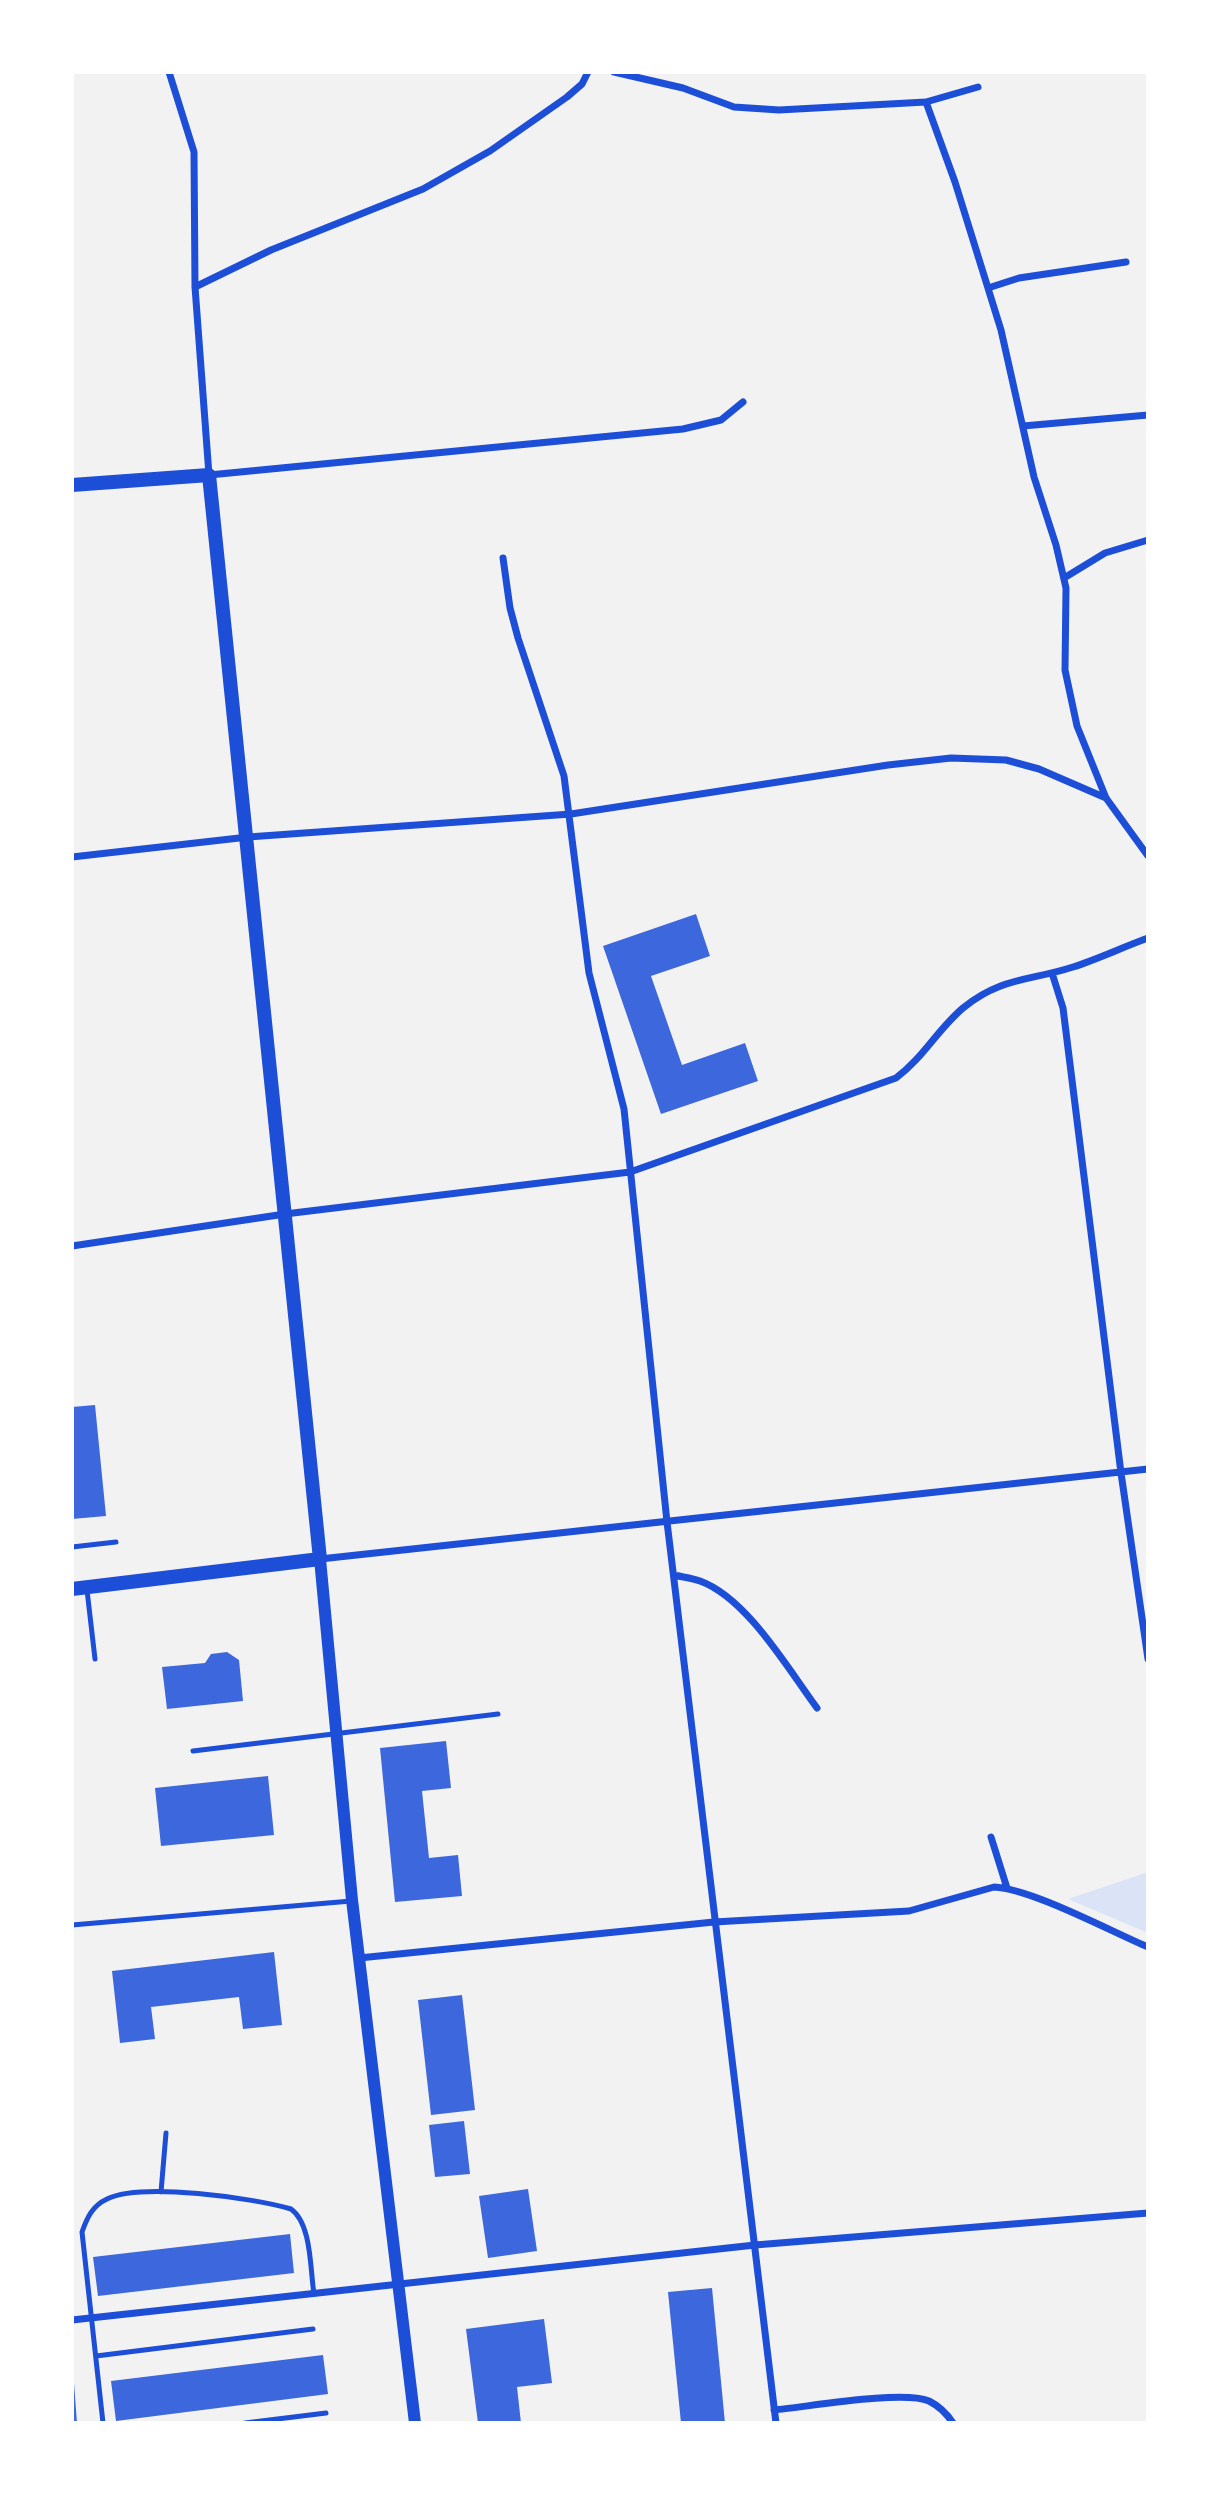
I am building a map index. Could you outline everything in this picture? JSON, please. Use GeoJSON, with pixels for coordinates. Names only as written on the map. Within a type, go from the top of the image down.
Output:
{"type":"FeatureCollection","features":[{"type":"Feature","properties":{"kind":"main road"},"geometry":{"type":"LineString","coordinates":[[72,485],[209,475],[320,1559],[72,1588]]}},
{"type":"Feature","properties":{"kind":"street"},"geometry":{"type":"LineString","coordinates":[[169,72],[194,152],[195,287],[209,475],[683,429],[721,420],[743,402]]}},
{"type":"Feature","properties":{"kind":"street"},"geometry":{"type":"LineString","coordinates":[[195,287],[271,250],[423,189],[490,151],[567,97],[582,84],[588,72]]}},
{"type":"Feature","properties":{"kind":"street"},"geometry":{"type":"LineString","coordinates":[[614,72],[683,88],[734,107],[779,110],[926,102],[978,87]]}},
{"type":"Feature","properties":{"kind":"street"},"geometry":{"type":"LineString","coordinates":[[926,102],[955,182],[988,288],[1064,578],[1067,608],[1065,670],[1077,726],[1106,798],[1148,856]]}},
{"type":"Feature","properties":{"kind":"street"},"geometry":{"type":"LineString","coordinates":[[988,288],[1019,278],[1126,262]]}},
{"type":"Feature","properties":{"kind":"street"},"geometry":{"type":"LineString","coordinates":[[1023,426],[1148,415]]}},
{"type":"Feature","properties":{"kind":"street"},"geometry":{"type":"LineString","coordinates":[[1064,578],[1105,553],[1148,540]]}},
{"type":"Feature","properties":{"kind":"street"},"geometry":{"type":"LineString","coordinates":[[503,558],[510,608],[564,776],[571,814],[589,973],[621,1097],[667,1522],[776,2423]]}},
{"type":"Feature","properties":{"kind":"street"},"geometry":{"type":"LineString","coordinates":[[72,857],[248,838],[571,814],[888,765],[951,758],[1006,760],[1039,769],[1106,798]]}},
{"type":"Feature","properties":{"kind":"street"},"geometry":{"type":"LineString","coordinates":[[72,1246],[285,1214],[631,1172],[896,1078],[915,1064],[970,1004],[1014,979],[1052,973],[1148,938]]}},
{"type":"Feature","properties":{"kind":"street"},"geometry":{"type":"LineString","coordinates":[[1052,973],[1063,1008],[1121,1473],[1148,1659]]}},
{"type":"Feature","properties":{"kind":"street"},"geometry":{"type":"LineString","coordinates":[[415,2423],[352,1900],[320,1559],[1148,1469]]}},
{"type":"Feature","properties":{"kind":"street"},"geometry":{"type":"LineString","coordinates":[[674,1575],[701,1581],[750,1619],[817,1707]]}},
{"type":"Feature","properties":{"kind":"street"},"geometry":{"type":"LineString","coordinates":[[991,1837],[1007,1888]]}},
{"type":"Feature","properties":{"kind":"street"},"geometry":{"type":"LineString","coordinates":[[359,1958],[714,1922],[909,1911],[994,1888],[1007,1888],[1148,1947]]}},
{"type":"Feature","properties":{"kind":"street"},"geometry":{"type":"LineString","coordinates":[[72,2320],[755,2245],[1148,2213]]}},
{"type":"Feature","properties":{"kind":"street"},"geometry":{"type":"LineString","coordinates":[[774,2410],[899,2398],[928,2401],[946,2414],[953,2423]]}},
{"type":"Feature","properties":{"kind":"lane"},"geometry":{"type":"LineString","coordinates":[[72,1547],[116,1542]]}},
{"type":"Feature","properties":{"kind":"lane"},"geometry":{"type":"LineString","coordinates":[[87,1587],[95,1659]]}},
{"type":"Feature","properties":{"kind":"lane"},"geometry":{"type":"LineString","coordinates":[[193,1751],[498,1714]]}},
{"type":"Feature","properties":{"kind":"lane"},"geometry":{"type":"LineString","coordinates":[[72,1925],[352,1900]]}},
{"type":"Feature","properties":{"kind":"lane"},"geometry":{"type":"LineString","coordinates":[[161,2192],[166,2133]]}},
{"type":"Feature","properties":{"kind":"lane"},"geometry":{"type":"LineString","coordinates":[[103,2423],[82,2232],[89,2213],[107,2198],[142,2191],[161,2192],[291,2209],[298,2214],[304,2230],[314,2294]]}},
{"type":"Feature","properties":{"kind":"lane"},"geometry":{"type":"LineString","coordinates":[[96,2356],[313,2329]]}},
{"type":"Feature","properties":{"kind":"lane"},"geometry":{"type":"LineString","coordinates":[[245,2423],[326,2413]]}},
{"type":"Feature","properties":{"kind":"shaded area"},"geometry":{"type":"Polygon","coordinates":[[[1148,1872],[1148,1933],[1068,1899],[1148,1872]]]}},
{"type":"Feature","properties":{"kind":"building"},"geometry":{"type":"Polygon","coordinates":[[[696,914],[710,956],[651,976],[682,1065],[745,1043],[758,1081],[661,1114],[603,946],[696,914]]]}},
{"type":"Feature","properties":{"kind":"building"},"geometry":{"type":"Polygon","coordinates":[[[95,1405],[106,1516],[72,1519],[72,1407],[95,1405]]]}},
{"type":"Feature","properties":{"kind":"building"},"geometry":{"type":"Polygon","coordinates":[[[227,1652],[239,1660],[243,1701],[167,1709],[162,1667],[205,1663],[211,1654],[227,1652]]]}},
{"type":"Feature","properties":{"kind":"building"},"geometry":{"type":"Polygon","coordinates":[[[446,1741],[451,1788],[422,1791],[429,1858],[458,1855],[462,1896],[395,1902],[380,1748],[446,1741]]]}},
{"type":"Feature","properties":{"kind":"building"},"geometry":{"type":"Polygon","coordinates":[[[268,1776],[274,1835],[161,1846],[155,1788],[268,1776]]]}},
{"type":"Feature","properties":{"kind":"building"},"geometry":{"type":"Polygon","coordinates":[[[274,1952],[282,2025],[243,2029],[239,1997],[151,2007],[155,2039],[120,2043],[112,1971],[274,1952]]]}},
{"type":"Feature","properties":{"kind":"building"},"geometry":{"type":"Polygon","coordinates":[[[462,1995],[475,2110],[431,2115],[418,2000],[462,1995]]]}},
{"type":"Feature","properties":{"kind":"building"},"geometry":{"type":"Polygon","coordinates":[[[464,2121],[470,2174],[435,2177],[429,2125],[464,2121]]]}},
{"type":"Feature","properties":{"kind":"building"},"geometry":{"type":"Polygon","coordinates":[[[528,2189],[537,2251],[488,2258],[479,2196],[528,2189]]]}},
{"type":"Feature","properties":{"kind":"building"},"geometry":{"type":"Polygon","coordinates":[[[290,2234],[294,2273],[98,2296],[93,2257],[290,2234]]]}},
{"type":"Feature","properties":{"kind":"building"},"geometry":{"type":"Polygon","coordinates":[[[712,2288],[725,2423],[681,2423],[668,2292],[712,2288]]]}},
{"type":"Feature","properties":{"kind":"building"},"geometry":{"type":"Polygon","coordinates":[[[544,2319],[552,2383],[517,2387],[521,2423],[478,2423],[466,2329],[544,2319]]]}},
{"type":"Feature","properties":{"kind":"building"},"geometry":{"type":"Polygon","coordinates":[[[323,2355],[328,2394],[116,2421],[111,2381],[323,2355]]]}},
{"type":"Feature","properties":{"kind":"building"},"geometry":{"type":"Polygon","coordinates":[[[74,2383],[77,2423],[72,2423],[74,2383]]]}}]}
